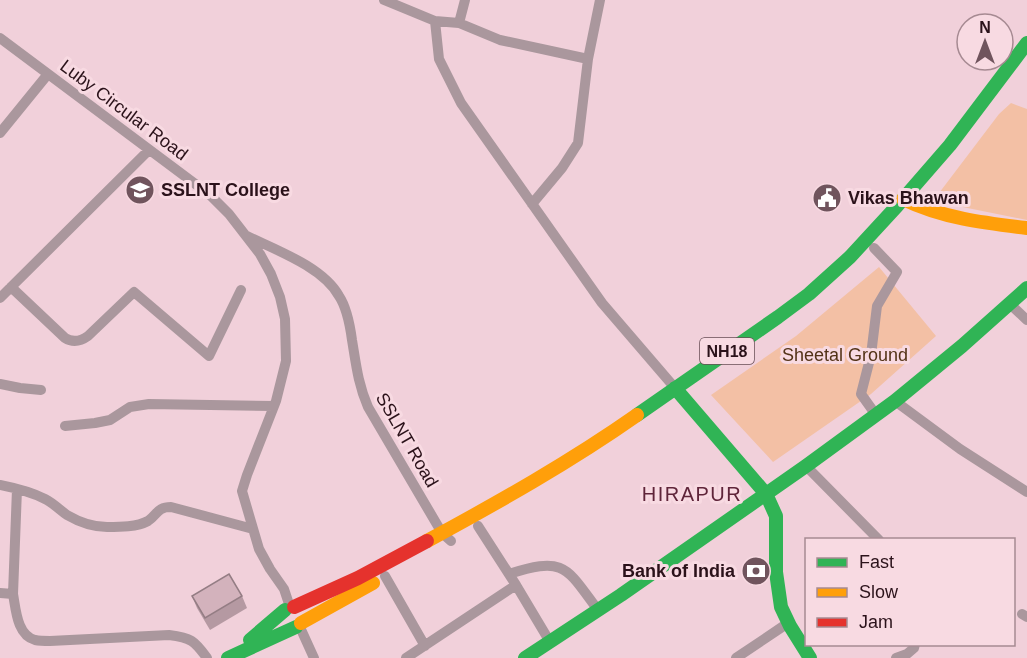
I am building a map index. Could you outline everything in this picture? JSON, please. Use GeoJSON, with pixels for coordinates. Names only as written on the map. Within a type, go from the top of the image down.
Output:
{"type":"FeatureCollection","features":[{"type":"Feature","properties":{"kind":"main road","name":"NH18"},"geometry":{"type":"LineString","coordinates":[[229,657],[298,625],[385,576],[494,505],[767,338],[805,310],[874,248],[1027,43]]}},
{"type":"Feature","properties":{"kind":"main road","name":"NH18"},"geometry":{"type":"LineString","coordinates":[[229,657],[290,608],[446,537],[478,526],[594,458],[778,317],[850,257],[908,202],[1027,63]]}},
{"type":"Feature","properties":{"kind":"main road"},"geometry":{"type":"LineString","coordinates":[[908,202],[940,214],[962,219],[1027,228]]}},
{"type":"Feature","properties":{"kind":"main road"},"geometry":{"type":"LineString","coordinates":[[525,658],[766,494],[895,401],[1027,288]]}},
{"type":"Feature","properties":{"kind":"main road"},"geometry":{"type":"LineString","coordinates":[[678,392],[766,494],[776,516],[777,584],[781,607],[788,623],[810,658]]}},
{"type":"Feature","properties":{"kind":"main road"},"geometry":{"type":"LineString","coordinates":[[290,608],[299,609],[303,614],[298,625]]}},
{"type":"Feature","properties":{"kind":"street"},"geometry":{"type":"LineString","coordinates":[[384,0],[435,21],[459,23],[500,40],[588,59]]}},
{"type":"Feature","properties":{"kind":"street"},"geometry":{"type":"LineString","coordinates":[[459,23],[465,0]]}},
{"type":"Feature","properties":{"kind":"street"},"geometry":{"type":"LineString","coordinates":[[532,204],[562,168],[578,143],[588,59],[600,0]]}},
{"type":"Feature","properties":{"kind":"street"},"geometry":{"type":"LineString","coordinates":[[435,21],[439,59],[461,103],[602,303],[678,392]]}},
{"type":"Feature","properties":{"kind":"street","name":"Luby Circular Road"},"geometry":{"type":"LineString","coordinates":[[0,38],[210,195],[229,214],[260,254],[271,274],[285,318],[286,361],[274,406],[242,491],[260,549],[284,589],[290,608]]}},
{"type":"Feature","properties":{"kind":"street"},"geometry":{"type":"LineString","coordinates":[[0,133],[48,74]]}},
{"type":"Feature","properties":{"kind":"street"},"geometry":{"type":"LineString","coordinates":[[0,297],[149,150]]}},
{"type":"Feature","properties":{"kind":"street","name":"SSLNT Road"},"geometry":{"type":"LineString","coordinates":[[244,234],[318,272],[340,296],[347,316],[362,394],[446,537]]}},
{"type":"Feature","properties":{"kind":"street"},"geometry":{"type":"LineString","coordinates":[[874,248],[897,272],[877,306],[872,355],[861,394],[876,415]]}},
{"type":"Feature","properties":{"kind":"street"},"geometry":{"type":"LineString","coordinates":[[11,287],[65,338],[73,341],[88,336],[134,292],[209,356],[241,290]]}},
{"type":"Feature","properties":{"kind":"street"},"geometry":{"type":"LineString","coordinates":[[1010,304],[1027,320]]}},
{"type":"Feature","properties":{"kind":"street"},"geometry":{"type":"LineString","coordinates":[[0,384],[41,390]]}},
{"type":"Feature","properties":{"kind":"street"},"geometry":{"type":"LineString","coordinates":[[895,401],[960,449],[1026,490]]}},
{"type":"Feature","properties":{"kind":"street"},"geometry":{"type":"LineString","coordinates":[[65,426],[110,420],[130,407],[149,404],[274,406]]}},
{"type":"Feature","properties":{"kind":"street"},"geometry":{"type":"LineString","coordinates":[[806,466],[877,538]]}},
{"type":"Feature","properties":{"kind":"street"},"geometry":{"type":"LineString","coordinates":[[0,485],[46,499],[69,516],[91,525],[105,527],[139,524],[147,521],[160,509],[171,507],[253,529]]}},
{"type":"Feature","properties":{"kind":"street"},"geometry":{"type":"LineString","coordinates":[[16,489],[13,594],[20,625],[28,637],[50,642],[169,635],[186,637],[197,644],[207,658]]}},
{"type":"Feature","properties":{"kind":"street"},"geometry":{"type":"LineString","coordinates":[[478,526],[550,642]]}},
{"type":"Feature","properties":{"kind":"street"},"geometry":{"type":"LineString","coordinates":[[509,574],[530,567],[558,566],[570,573],[598,610]]}},
{"type":"Feature","properties":{"kind":"street"},"geometry":{"type":"LineString","coordinates":[[385,576],[425,646]]}},
{"type":"Feature","properties":{"kind":"street"},"geometry":{"type":"LineString","coordinates":[[406,658],[516,585]]}},
{"type":"Feature","properties":{"kind":"street"},"geometry":{"type":"LineString","coordinates":[[0,592],[13,594]]}},
{"type":"Feature","properties":{"kind":"street"},"geometry":{"type":"LineString","coordinates":[[736,658],[788,623]]}},
{"type":"Feature","properties":{"kind":"street"},"geometry":{"type":"LineString","coordinates":[[298,625],[314,658]]}},
{"type":"Feature","properties":{"kind":"street"},"geometry":{"type":"LineString","coordinates":[[896,658],[907,654],[915,646]]}},
{"type":"Feature","properties":{"kind":"green space"},"geometry":{"type":"Polygon","coordinates":[[[1011,103],[1027,109],[1027,220],[933,201],[999,114],[1011,103]]]}},
{"type":"Feature","properties":{"kind":"green space","name":"Sheetal Ground"},"geometry":{"type":"Polygon","coordinates":[[[879,267],[936,336],[871,394],[773,462],[711,395],[796,336],[879,267]]]}},
{"type":"Feature","properties":{"kind":"building"},"geometry":{"type":"Polygon","coordinates":[[[229,574],[242,596],[205,618],[192,596],[229,574]]]}},
{"type":"Feature","properties":{"kind":"traffic: fast"},"geometry":{"type":"LineString","coordinates":[[637,415],[778,317],[809,294],[850,257],[950,145],[1027,43]]}},
{"type":"Feature","properties":{"kind":"traffic: fast"},"geometry":{"type":"LineString","coordinates":[[525,658],[621,595],[895,401],[1027,288]]}},
{"type":"Feature","properties":{"kind":"traffic: fast"},"geometry":{"type":"LineString","coordinates":[[675,388],[766,494],[776,516],[776,572],[781,607],[810,658]]}},
{"type":"Feature","properties":{"kind":"traffic: fast"},"geometry":{"type":"LineString","coordinates":[[250,640],[285,610]]}},
{"type":"Feature","properties":{"kind":"traffic: fast"},"geometry":{"type":"LineString","coordinates":[[228,658],[296,627]]}},
{"type":"Feature","properties":{"kind":"traffic: slow"},"geometry":{"type":"LineString","coordinates":[[903,199],[948,215],[979,222],[1027,228]]}},
{"type":"Feature","properties":{"kind":"traffic: slow"},"geometry":{"type":"LineString","coordinates":[[427,541],[534,481],[637,415]]}},
{"type":"Feature","properties":{"kind":"traffic: slow"},"geometry":{"type":"LineString","coordinates":[[301,623],[373,583]]}},
{"type":"Feature","properties":{"kind":"traffic: jam"},"geometry":{"type":"LineString","coordinates":[[294,607],[358,578],[427,541]]}},
{"type":"Feature","properties":{"kind":"place","name":"SSLNT College"},"geometry":{"type":"Point","coordinates":[140,190]}},
{"type":"Feature","properties":{"kind":"place","name":"Vikas Bhawan"},"geometry":{"type":"Point","coordinates":[827,198]}},
{"type":"Feature","properties":{"kind":"place","name":"Bank of India"},"geometry":{"type":"Point","coordinates":[756,571]}},
{"type":"Feature","properties":{"kind":"district","name":"HIRAPUR"},"geometry":{"type":"Point","coordinates":[692,494]}}]}
